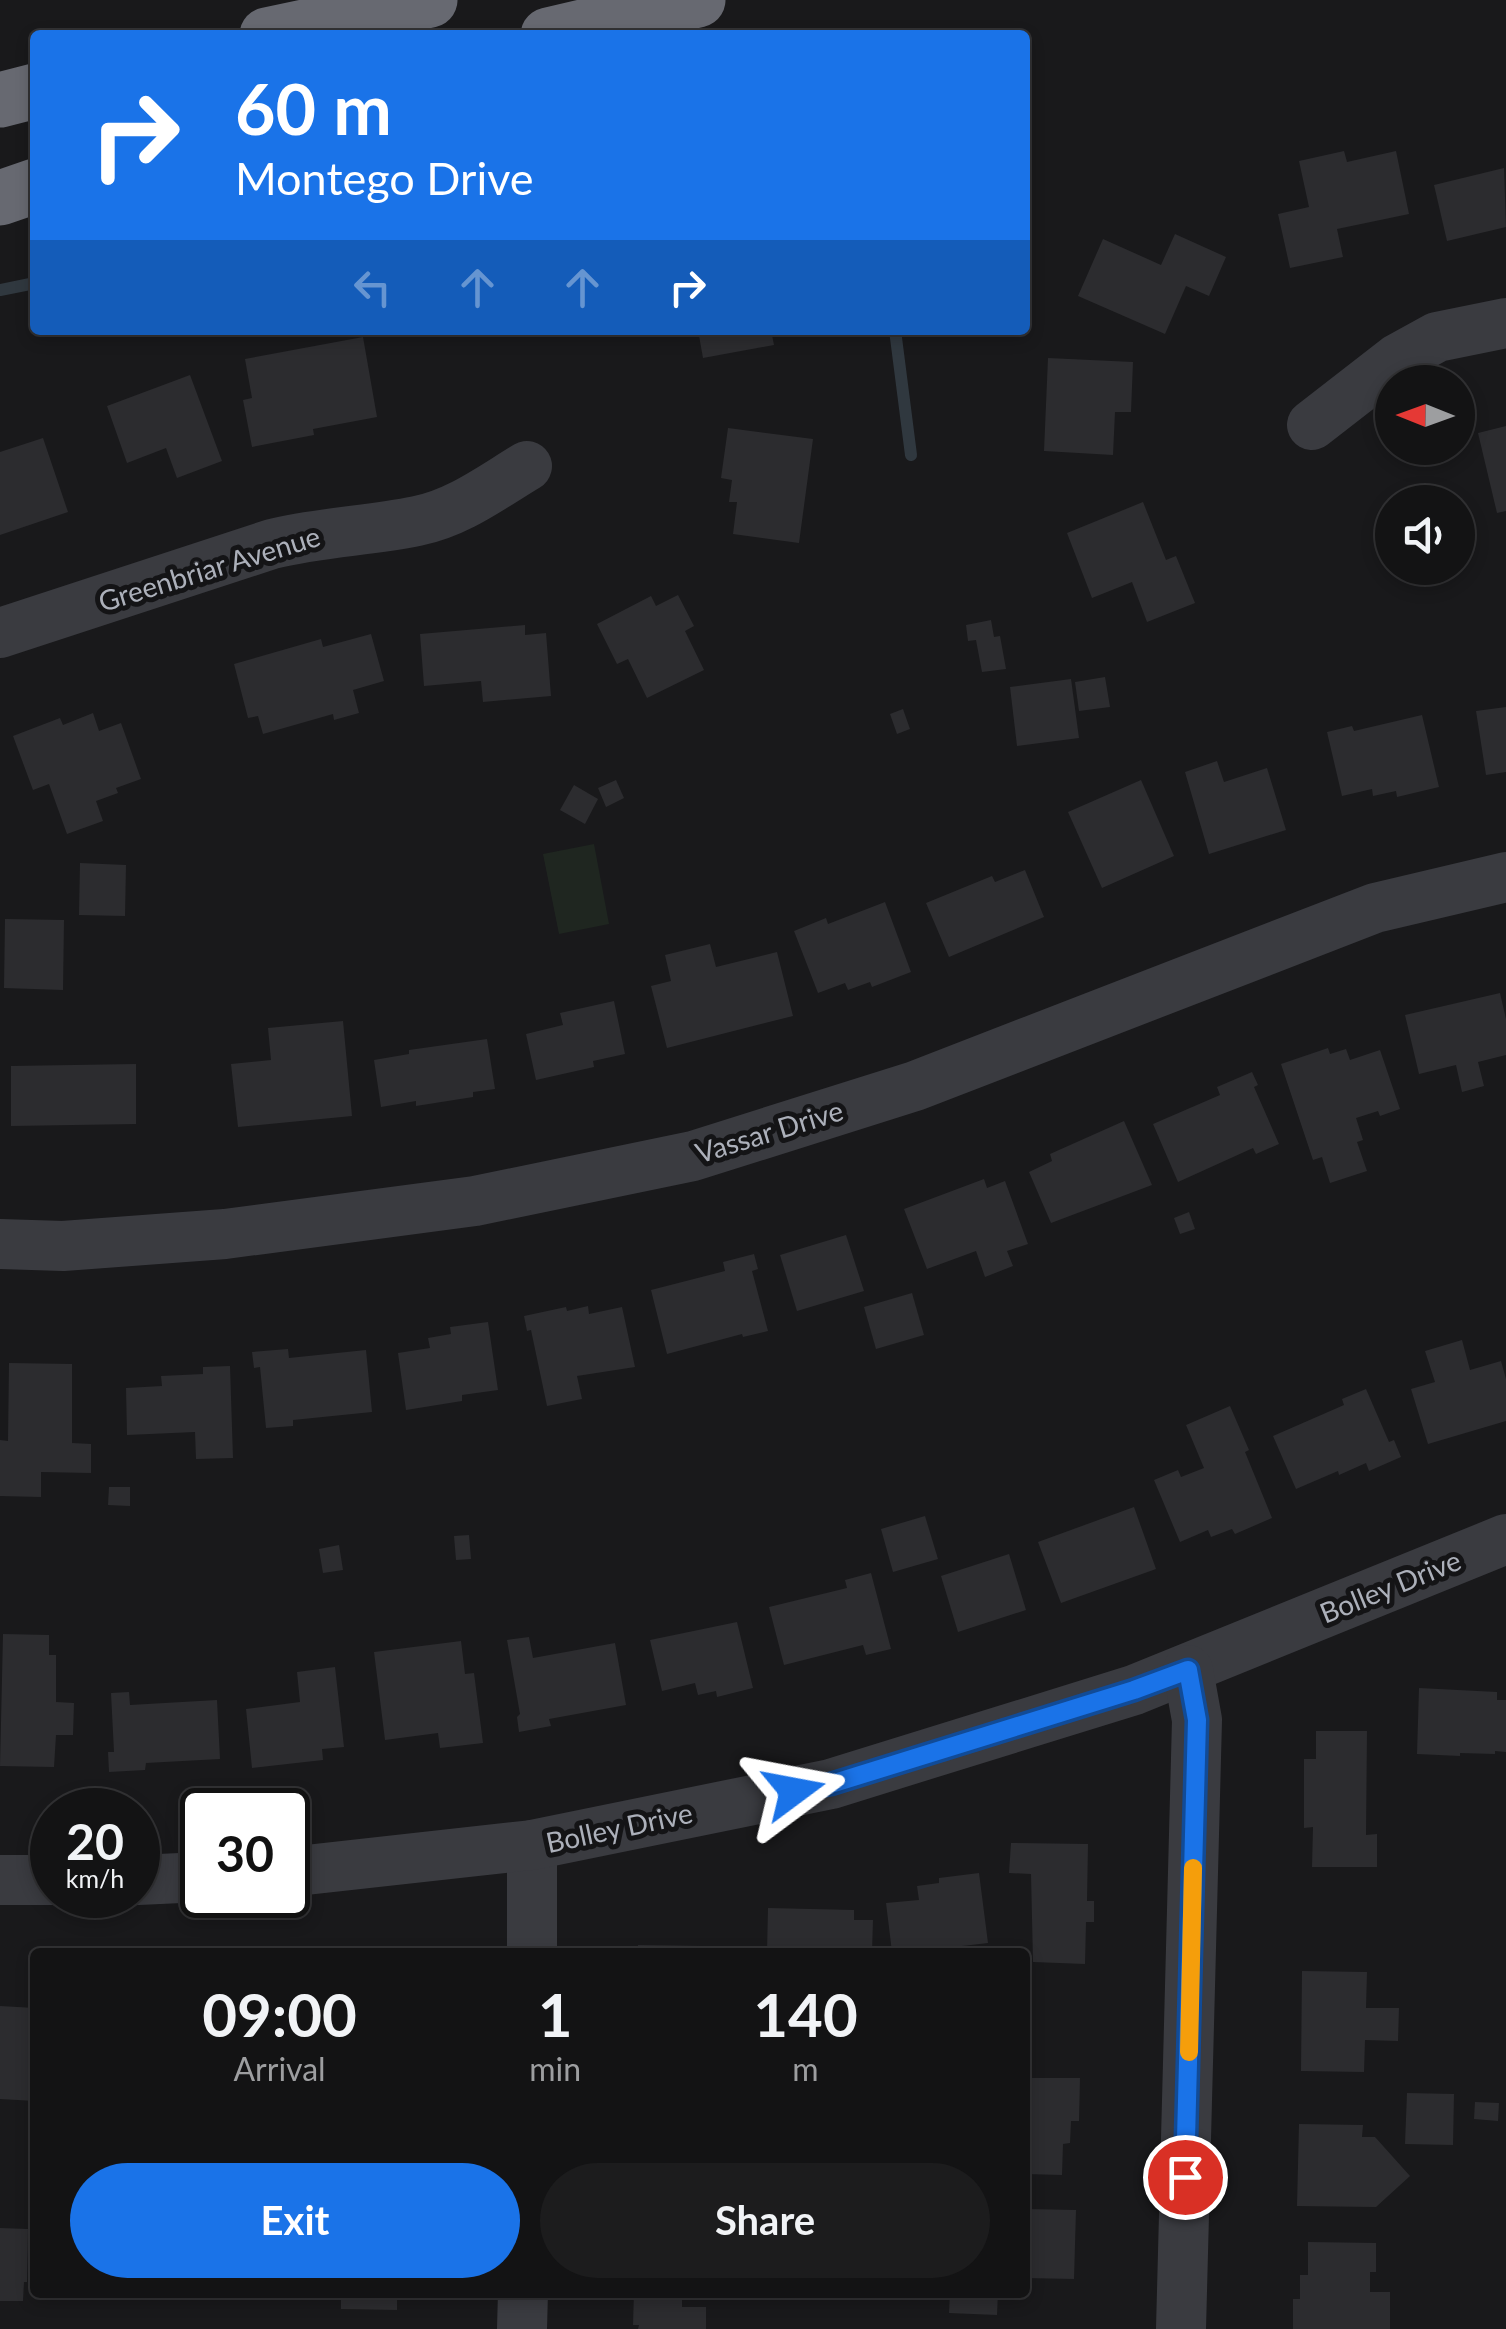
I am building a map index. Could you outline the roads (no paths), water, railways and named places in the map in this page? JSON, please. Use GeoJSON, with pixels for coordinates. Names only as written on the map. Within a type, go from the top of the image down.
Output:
{"type":"FeatureCollection","features":[{"type":"Feature","properties":{"kind":"highway"},"geometry":{"type":"LineString","coordinates":[[289,30],[430,0]]}},
{"type":"Feature","properties":{"kind":"highway"},"geometry":{"type":"LineString","coordinates":[[569,30],[698,0]]}},
{"type":"Feature","properties":{"kind":"highway"},"geometry":{"type":"LineString","coordinates":[[0,100],[30,93]]}},
{"type":"Feature","properties":{"kind":"highway"},"geometry":{"type":"LineString","coordinates":[[0,198],[30,188]]}},
{"type":"Feature","properties":{"kind":"street"},"geometry":{"type":"LineString","coordinates":[[1312,425],[1397,359],[1437,337],[1506,323]]}},
{"type":"Feature","properties":{"kind":"street","name":"Greenbriar Avenue"},"geometry":{"type":"LineString","coordinates":[[0,633],[272,544],[317,533],[419,521],[461,506],[528,466]]}},
{"type":"Feature","properties":{"kind":"street","name":"Vassar Drive"},"geometry":{"type":"LineString","coordinates":[[0,1244],[63,1246],[226,1234],[475,1201],[693,1156],[915,1086],[1374,908],[1506,877]]}},
{"type":"Feature","properties":{"kind":"street","name":"Bolley Drive"},"geometry":{"type":"LineString","coordinates":[[310,1870],[532,1846],[831,1784],[1134,1690],[1506,1540]]}},
{"type":"Feature","properties":{"kind":"street"},"geometry":{"type":"LineString","coordinates":[[1182,2329],[1197,1720],[1188,1670]]}},
{"type":"Feature","properties":{"kind":"street"},"geometry":{"type":"LineString","coordinates":[[532,1846],[532,1948]]}},
{"type":"Feature","properties":{"kind":"street"},"geometry":{"type":"LineString","coordinates":[[0,1880],[30,1880]]}},
{"type":"Feature","properties":{"kind":"street"},"geometry":{"type":"LineString","coordinates":[[522,2329],[524,2298]]}},
{"type":"Feature","properties":{"kind":"waterway"},"geometry":{"type":"LineString","coordinates":[[0,290],[30,284]]}},
{"type":"Feature","properties":{"kind":"waterway"},"geometry":{"type":"LineString","coordinates":[[896,335],[911,455]]}}]}
